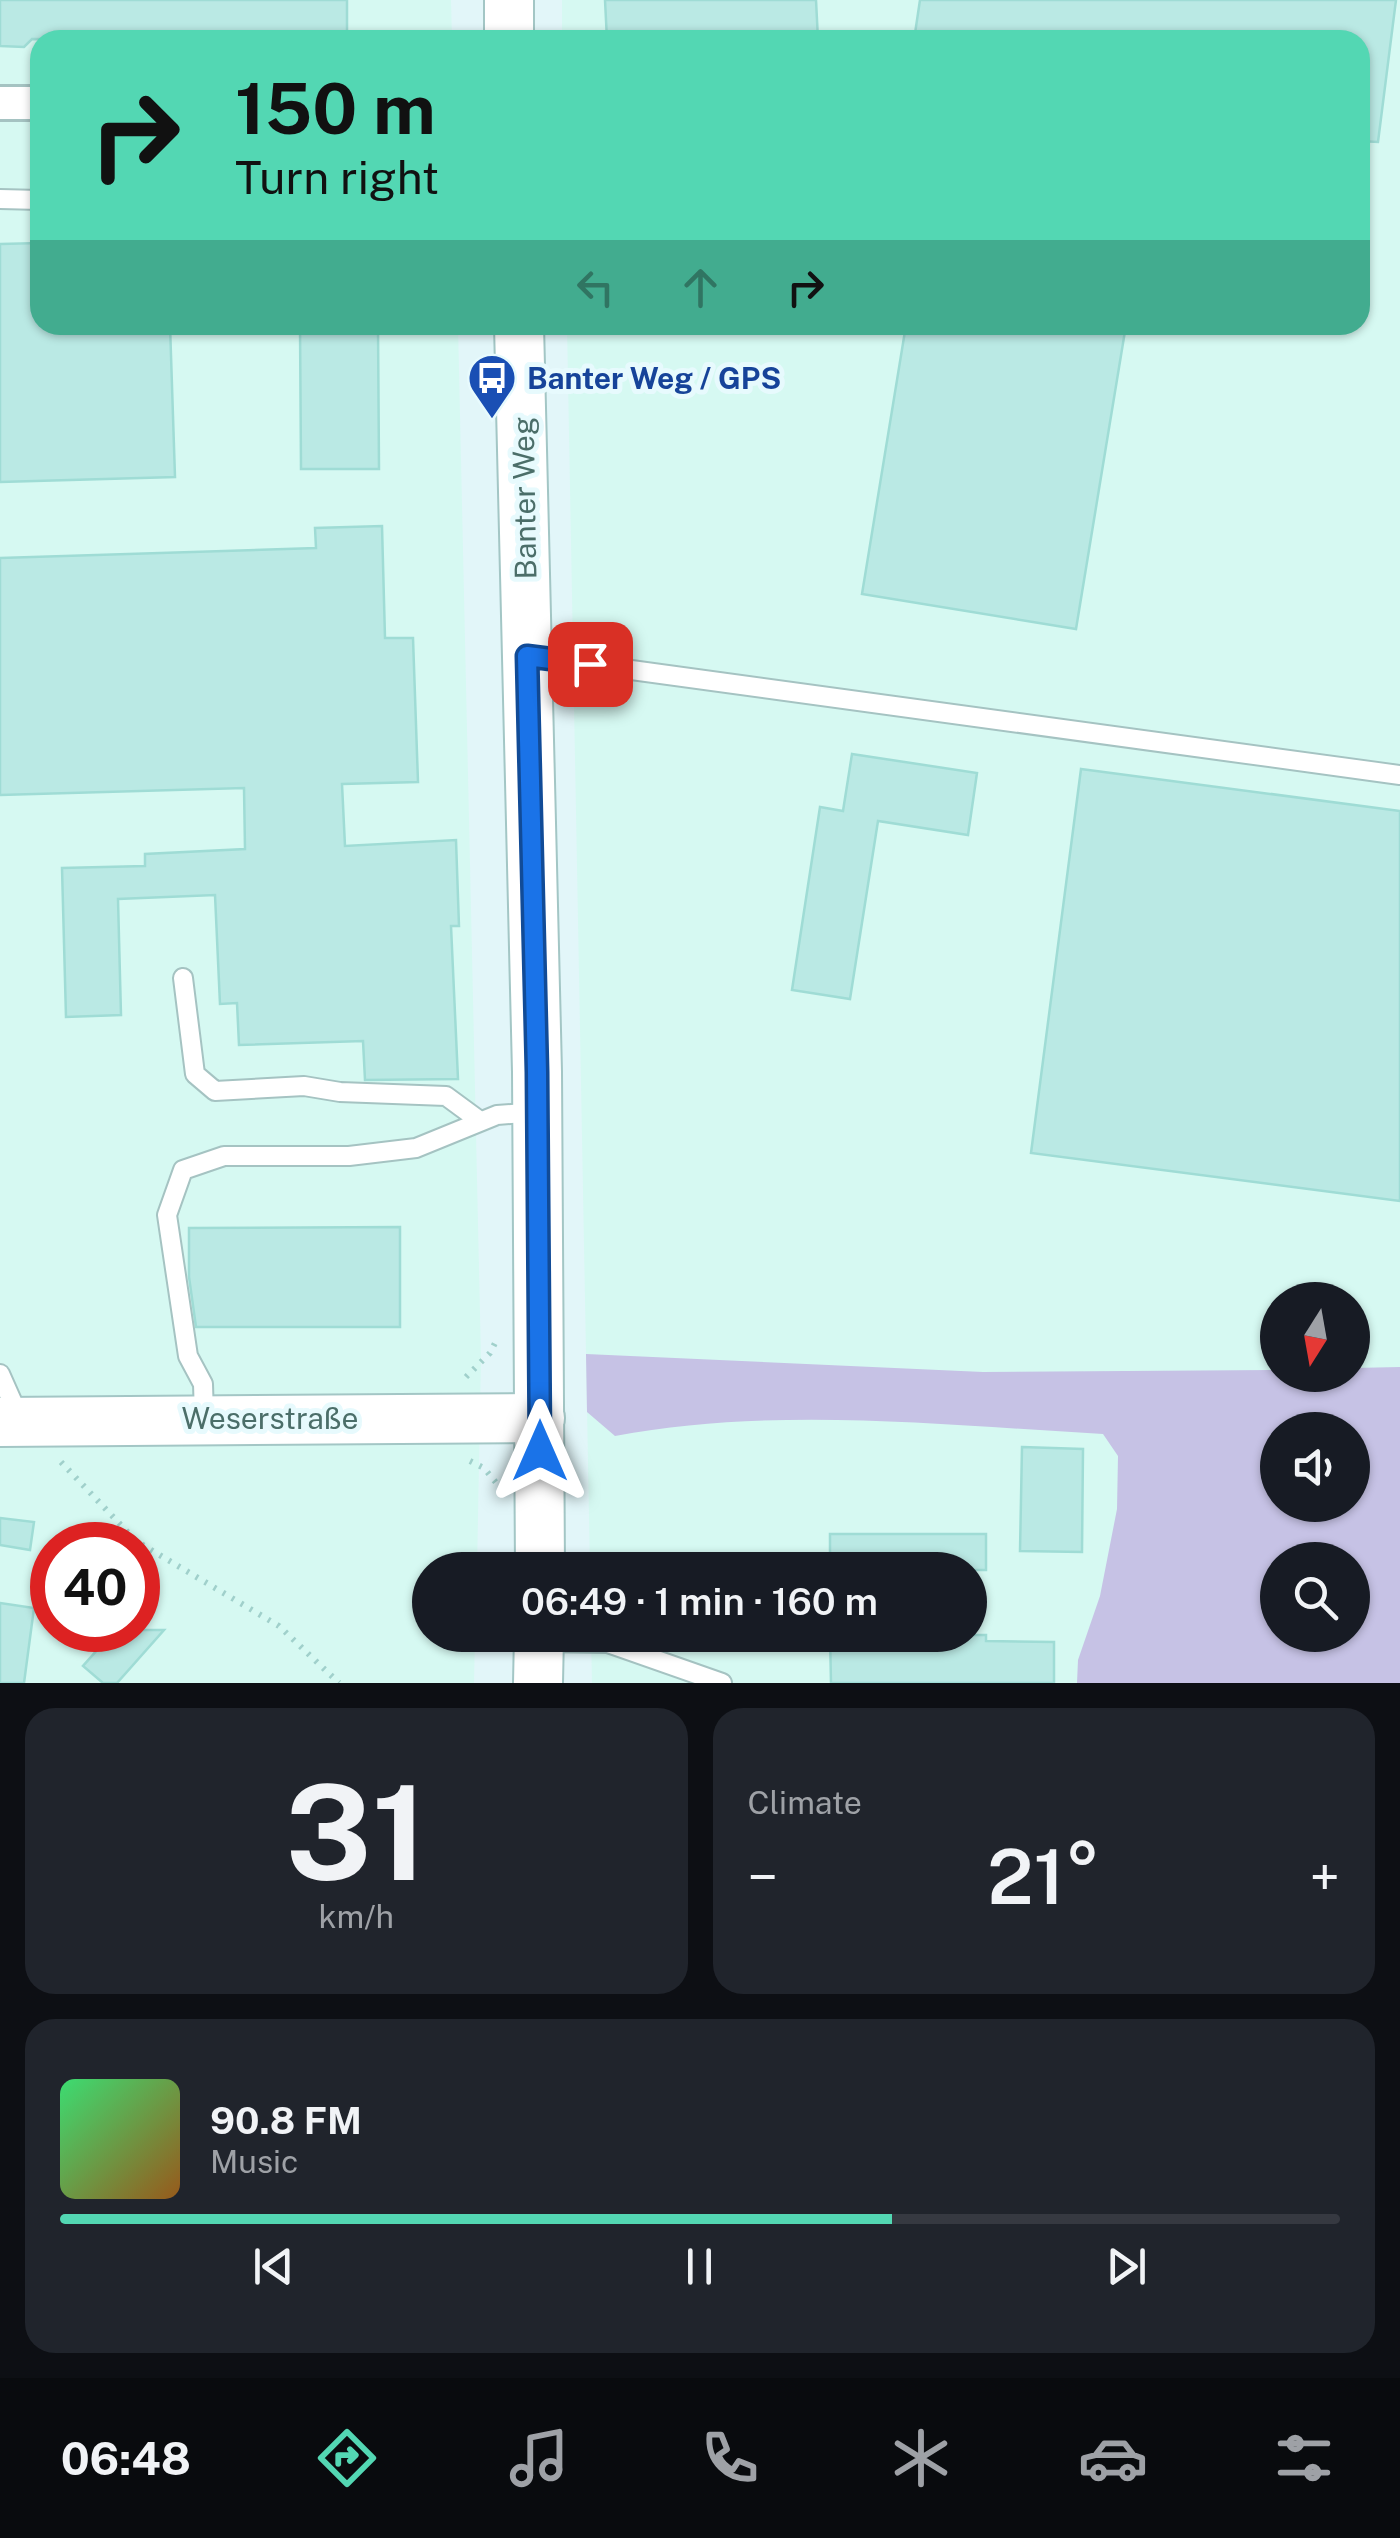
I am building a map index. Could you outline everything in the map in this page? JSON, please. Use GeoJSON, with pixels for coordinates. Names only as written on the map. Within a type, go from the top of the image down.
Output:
{"type":"FeatureCollection","features":[{"type":"Feature","properties":{"kind":"street"},"geometry":{"type":"LineString","coordinates":[[509,0],[510,30]]}},
{"type":"Feature","properties":{"kind":"street"},"geometry":{"type":"LineString","coordinates":[[0,103],[30,102]]}},
{"type":"Feature","properties":{"kind":"street","name":"Banter Weg"},"geometry":{"type":"LineString","coordinates":[[518,335],[538,1112],[540,1552]]}},
{"type":"Feature","properties":{"kind":"street","name":"Weserstraße"},"geometry":{"type":"LineString","coordinates":[[11,1422],[540,1418]]}},
{"type":"Feature","properties":{"kind":"lane"},"geometry":{"type":"LineString","coordinates":[[0,200],[30,200]]}},
{"type":"Feature","properties":{"kind":"lane"},"geometry":{"type":"LineString","coordinates":[[527,656],[1400,776]]}},
{"type":"Feature","properties":{"kind":"lane"},"geometry":{"type":"LineString","coordinates":[[183,978],[195,1074],[215,1091],[304,1086],[340,1092],[446,1096],[480,1121]]}},
{"type":"Feature","properties":{"kind":"lane"},"geometry":{"type":"LineString","coordinates":[[204,1418],[203,1384],[188,1356],[166,1215],[183,1170],[224,1156],[349,1156],[416,1148],[497,1114],[538,1112]]}},
{"type":"Feature","properties":{"kind":"lane"},"geometry":{"type":"LineString","coordinates":[[0,1374],[11,1422]]}},
{"type":"Feature","properties":{"kind":"lane"},"geometry":{"type":"LineString","coordinates":[[539,1654],[608,1644],[722,1683]]}},
{"type":"Feature","properties":{"kind":"path"},"geometry":{"type":"LineString","coordinates":[[420,1418],[420,1393],[443,1390],[464,1379],[490,1353],[500,1326]]}},
{"type":"Feature","properties":{"kind":"path"},"geometry":{"type":"LineString","coordinates":[[11,1422],[136,1541],[278,1626],[339,1683]]}},
{"type":"Feature","properties":{"kind":"path"},"geometry":{"type":"LineString","coordinates":[[459,1455],[484,1468],[501,1492]]}},
{"type":"Feature","properties":{"kind":"shaded area"},"geometry":{"type":"Polygon","coordinates":[[[0,0],[451,0],[452,30],[30,30],[30,335],[458,335],[481,1358],[477,1552],[412,1552],[412,1652],[475,1652],[474,1683],[0,1683],[0,0]]]}},
{"type":"Feature","properties":{"kind":"shaded area"},"geometry":{"type":"Polygon","coordinates":[[[562,0],[1400,0],[1400,1683],[592,1683],[591,1652],[987,1652],[987,1552],[590,1552],[567,335],[1370,335],[1370,30],[562,30],[562,0]]]}},
{"type":"Feature","properties":{"kind":"shaded area"},"geometry":{"type":"Polygon","coordinates":[[[586,1354],[983,1372],[1260,1370],[1260,1392],[1370,1392],[1370,1368],[1400,1367],[1400,1683],[1077,1683],[1078,1660],[1100,1596],[1117,1509],[1118,1456],[1103,1434],[797,1420],[675,1427],[615,1436],[587,1412],[586,1354]]]}},
{"type":"Feature","properties":{"kind":"building"},"geometry":{"type":"Polygon","coordinates":[[[0,0],[347,0],[347,30],[30,30],[30,41],[24,47],[0,46],[0,0]]]}},
{"type":"Feature","properties":{"kind":"building"},"geometry":{"type":"Polygon","coordinates":[[[605,0],[816,0],[818,30],[606,30],[605,0]]]}},
{"type":"Feature","properties":{"kind":"building"},"geometry":{"type":"Polygon","coordinates":[[[920,0],[1396,0],[1378,142],[1370,142],[1370,30],[916,30],[920,0]]]}},
{"type":"Feature","properties":{"kind":"building"},"geometry":{"type":"Polygon","coordinates":[[[30,243],[30,335],[170,335],[175,477],[0,482],[0,244],[30,243]]]}},
{"type":"Feature","properties":{"kind":"building"},"geometry":{"type":"Polygon","coordinates":[[[300,335],[378,335],[379,469],[301,469],[300,335]]]}},
{"type":"Feature","properties":{"kind":"building"},"geometry":{"type":"Polygon","coordinates":[[[904,335],[1124,335],[1076,629],[862,594],[904,335]]]}},
{"type":"Feature","properties":{"kind":"building"},"geometry":{"type":"Polygon","coordinates":[[[382,526],[385,638],[413,638],[418,782],[342,784],[345,846],[456,840],[459,926],[451,926],[458,1079],[365,1080],[363,1041],[239,1045],[237,1003],[220,1004],[215,895],[118,899],[121,1015],[66,1017],[62,868],[145,866],[145,854],[245,849],[244,788],[0,795],[0,558],[316,548],[315,528],[382,526]]]}},
{"type":"Feature","properties":{"kind":"building"},"geometry":{"type":"Polygon","coordinates":[[[852,754],[977,773],[968,835],[878,821],[850,999],[792,990],[820,807],[843,811],[852,754]]]}},
{"type":"Feature","properties":{"kind":"building"},"geometry":{"type":"Polygon","coordinates":[[[1081,769],[1400,811],[1400,1201],[1031,1153],[1081,769]]]}},
{"type":"Feature","properties":{"kind":"building"},"geometry":{"type":"Polygon","coordinates":[[[400,1227],[400,1327],[196,1327],[189,1277],[189,1228],[400,1227]]]}},
{"type":"Feature","properties":{"kind":"building"},"geometry":{"type":"Polygon","coordinates":[[[1022,1447],[1083,1449],[1082,1552],[1020,1551],[1022,1447]]]}},
{"type":"Feature","properties":{"kind":"building"},"geometry":{"type":"Polygon","coordinates":[[[0,1518],[34,1522],[30,1522],[30,1550],[0,1545],[0,1518]]]}},
{"type":"Feature","properties":{"kind":"building"},"geometry":{"type":"Polygon","coordinates":[[[830,1534],[986,1534],[986,1552],[830,1552],[830,1534]]]}},
{"type":"Feature","properties":{"kind":"building"},"geometry":{"type":"Polygon","coordinates":[[[0,1603],[30,1607],[24,1683],[0,1683],[0,1603]]]}},
{"type":"Feature","properties":{"kind":"building"},"geometry":{"type":"Polygon","coordinates":[[[987,1641],[1054,1642],[1054,1683],[831,1683],[830,1652],[987,1652],[987,1641]]]}},
{"type":"Feature","properties":{"kind":"building"},"geometry":{"type":"Polygon","coordinates":[[[95,1652],[144,1652],[117,1683],[103,1683],[83,1666],[95,1652]]]}},
{"type":"Feature","properties":{"kind":"place","name":"Banter Weg / GPS"},"geometry":{"type":"Point","coordinates":[492,420]}},
{"type":"Feature","properties":{"kind":"route"},"geometry":{"type":"LineString","coordinates":[[540,1451],[537,1072],[527,656],[590,664]]}}]}
